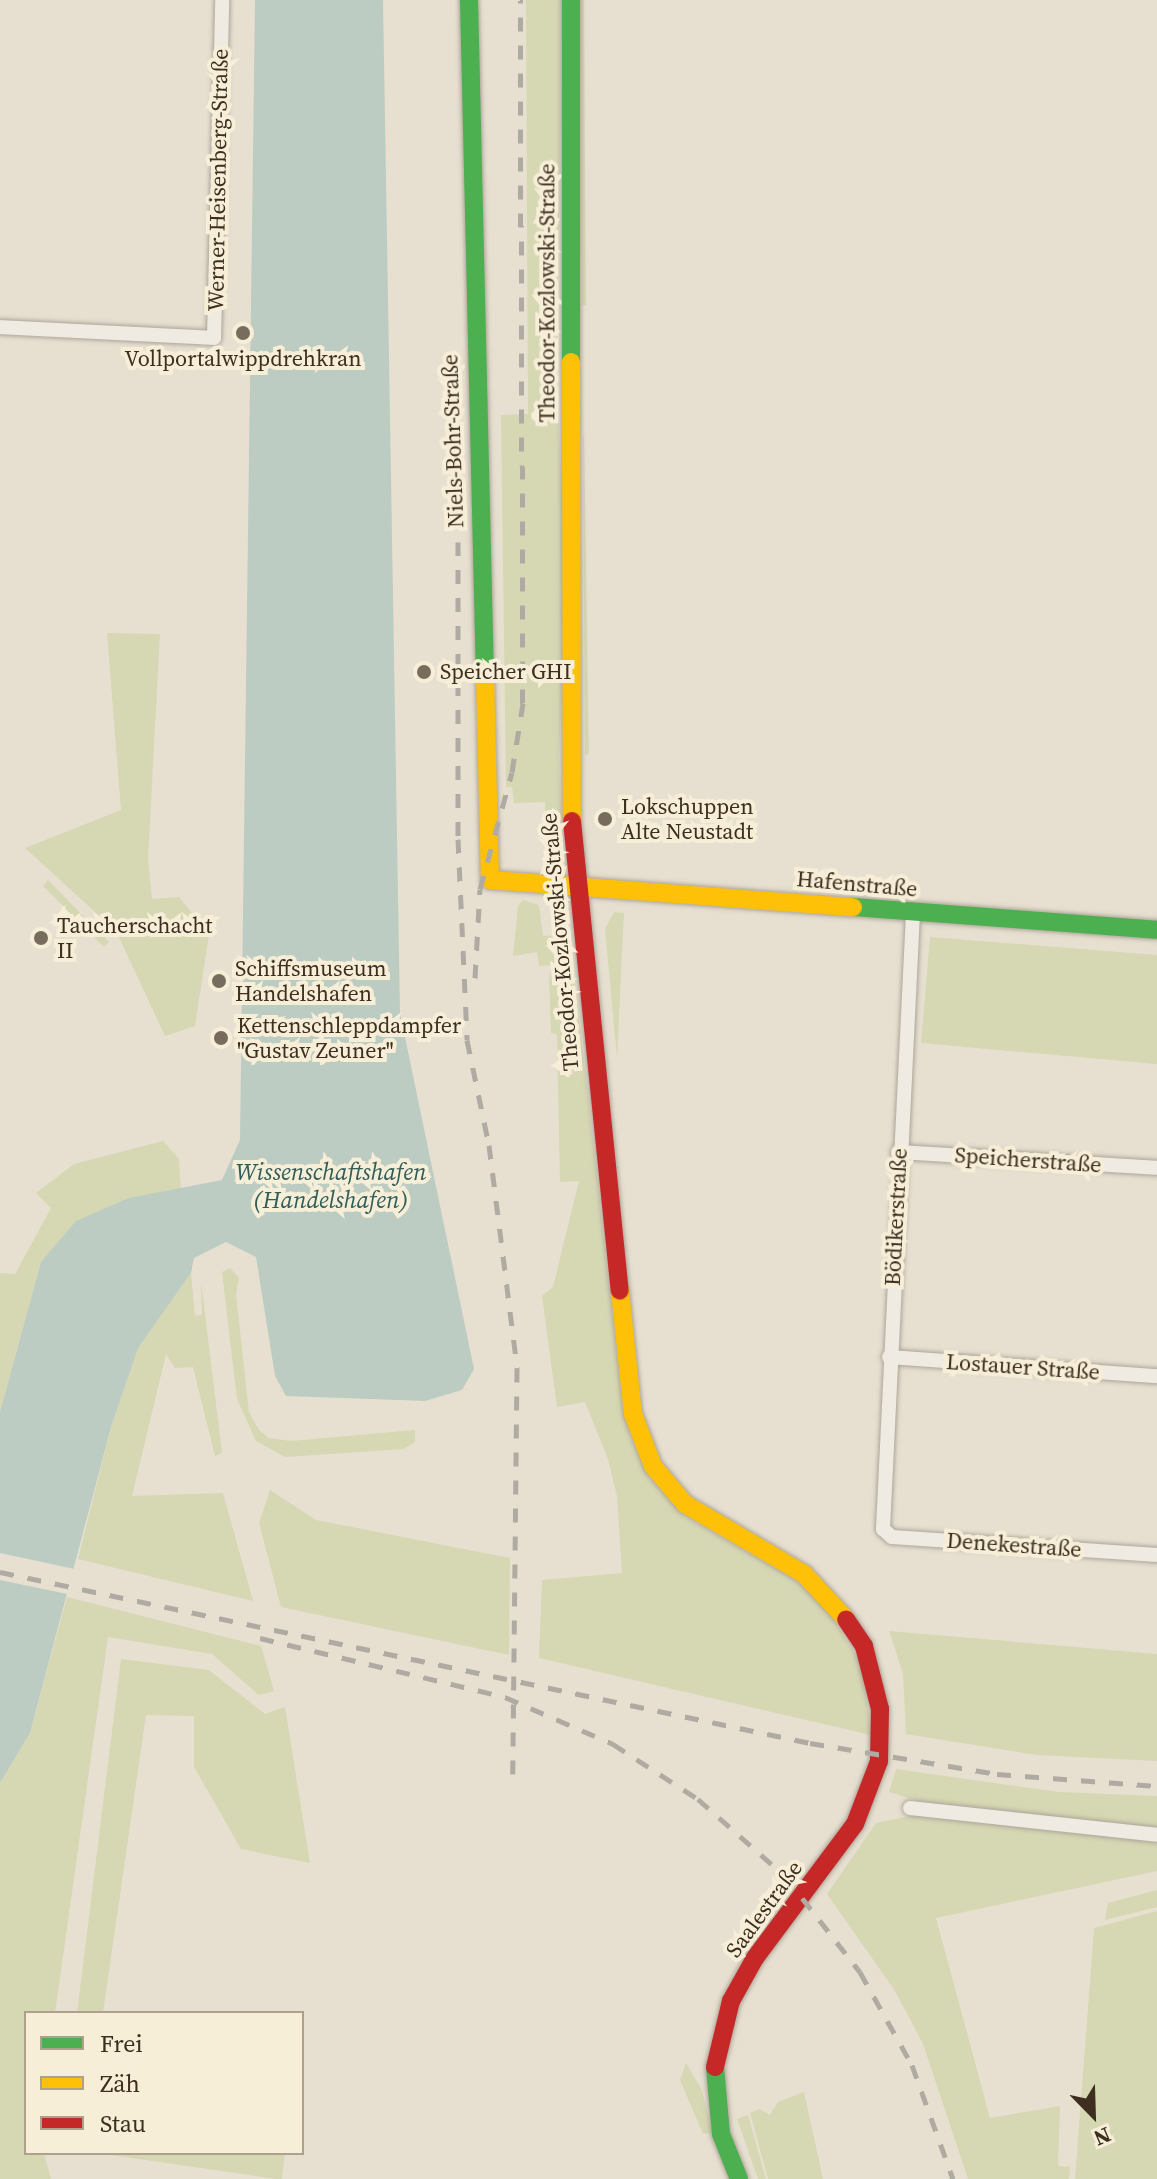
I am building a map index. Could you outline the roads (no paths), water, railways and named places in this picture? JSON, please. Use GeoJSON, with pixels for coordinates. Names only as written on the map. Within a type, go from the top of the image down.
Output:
{"type":"FeatureCollection","features":[{"type":"Feature","properties":{"kind":"main road","name":"Niels-Bohr-Straße"},"geometry":{"type":"LineString","coordinates":[[469,0],[490,880]]}},
{"type":"Feature","properties":{"kind":"main road","name":"Theodor-Kozlowski-Straße"},"geometry":{"type":"LineString","coordinates":[[571,0],[572,823],[621,1317],[639,1434],[653,1466],[685,1504],[804,1574],[852,1624],[878,1691],[877,1769]]}},
{"type":"Feature","properties":{"kind":"main road","name":"Hafenstraße"},"geometry":{"type":"LineString","coordinates":[[490,880],[1157,930]]}},
{"type":"Feature","properties":{"kind":"main road","name":"Hafenstraße"},"geometry":{"type":"LineString","coordinates":[[1133,930],[1157,940]]}},
{"type":"Feature","properties":{"kind":"main road","name":"Saalestraße"},"geometry":{"type":"LineString","coordinates":[[739,2179],[721,2134],[713,2089],[716,2054],[731,2001],[755,1958],[855,1824],[877,1769]]}},
{"type":"Feature","properties":{"kind":"street","name":"Werner-Heisenberg-Straße"},"geometry":{"type":"LineString","coordinates":[[0,327],[214,338],[222,0]]}},
{"type":"Feature","properties":{"kind":"street","name":"Bödikerstraße"},"geometry":{"type":"LineString","coordinates":[[882,1520],[898,1152],[913,913]]}},
{"type":"Feature","properties":{"kind":"street","name":"Speicherstraße"},"geometry":{"type":"LineString","coordinates":[[898,1152],[1157,1168]]}},
{"type":"Feature","properties":{"kind":"street","name":"Lostauer Straße"},"geometry":{"type":"LineString","coordinates":[[889,1357],[1157,1376]]}},
{"type":"Feature","properties":{"kind":"street","name":"Denekestraße"},"geometry":{"type":"LineString","coordinates":[[882,1520],[892,1537],[1157,1555]]}},
{"type":"Feature","properties":{"kind":"street"},"geometry":{"type":"LineString","coordinates":[[910,1808],[1157,1835]]}},
{"type":"Feature","properties":{"kind":"water","name":"Wissenschaftshafen (Handelshafen)"},"geometry":{"type":"Polygon","coordinates":[[[255,0],[383,0],[400,1013],[474,1369],[462,1390],[425,1401],[286,1396],[275,1376],[256,1257],[226,1242],[194,1258],[191,1273],[138,1348],[111,1427],[30,1733],[0,1783],[0,1412],[41,1262],[76,1221],[129,1198],[222,1180],[240,1140],[255,0]]]}},
{"type":"Feature","properties":{"kind":"railway"},"geometry":{"type":"LineString","coordinates":[[475,978],[480,889],[512,772],[523,703],[520,0]]}},
{"type":"Feature","properties":{"kind":"railway"},"geometry":{"type":"LineString","coordinates":[[458,542],[458,839],[467,1040],[489,1145],[517,1368],[513,1783]]}},
{"type":"Feature","properties":{"kind":"railway"},"geometry":{"type":"LineString","coordinates":[[0,1572],[810,1743],[997,1774],[1157,1786]]}},
{"type":"Feature","properties":{"kind":"railway"},"geometry":{"type":"LineString","coordinates":[[260,1638],[505,1697],[613,1744],[698,1799],[785,1876],[860,1972],[912,2065],[953,2179]]}},
{"type":"Feature","properties":{"kind":"place","name":"Vollportalwippdrehkran"},"geometry":{"type":"Point","coordinates":[243,333]}},
{"type":"Feature","properties":{"kind":"place","name":"Speicher GHI"},"geometry":{"type":"Point","coordinates":[424,672]}},
{"type":"Feature","properties":{"kind":"place","name":"Lokschuppen Alte Neustadt"},"geometry":{"type":"Point","coordinates":[605,819]}},
{"type":"Feature","properties":{"kind":"place","name":"Taucherschacht II"},"geometry":{"type":"Point","coordinates":[41,938]}},
{"type":"Feature","properties":{"kind":"place","name":"Schiffsmuseum Handelshafen"},"geometry":{"type":"Point","coordinates":[219,981]}},
{"type":"Feature","properties":{"kind":"place","name":"Kettenschleppdampfer \"Gustav Zeuner\""},"geometry":{"type":"Point","coordinates":[221,1038]}}]}
